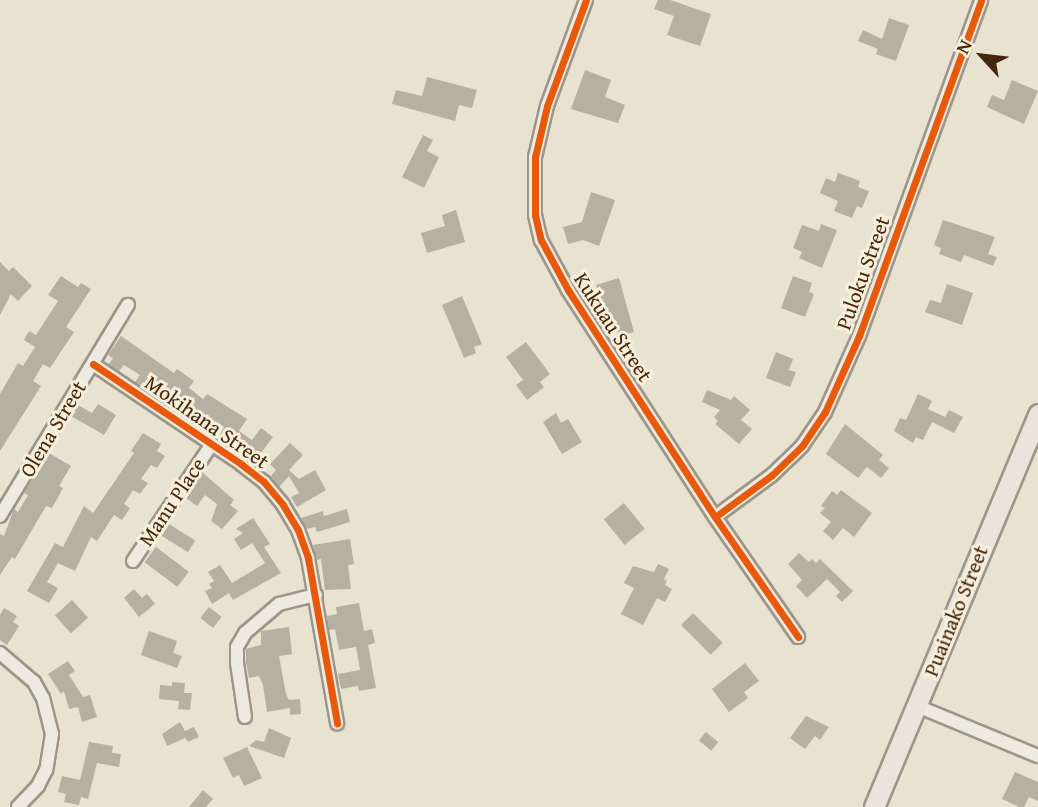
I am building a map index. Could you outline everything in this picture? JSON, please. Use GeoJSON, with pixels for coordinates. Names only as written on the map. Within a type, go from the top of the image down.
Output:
{"type":"FeatureCollection","features":[{"type":"Feature","properties":{"kind":"highway","name":"Puainako Street"},"geometry":{"type":"LineString","coordinates":[[874,807],[1038,414]]}},
{"type":"Feature","properties":{"kind":"street","name":"Kukuau Street"},"geometry":{"type":"LineString","coordinates":[[586,0],[540,134],[533,186],[534,215],[541,240],[553,266],[715,517],[798,637]]}},
{"type":"Feature","properties":{"kind":"street","name":"Puloku Street"},"geometry":{"type":"LineString","coordinates":[[715,517],[772,475],[802,446],[825,412],[859,336],[981,0]]}},
{"type":"Feature","properties":{"kind":"street","name":"Olena Street"},"geometry":{"type":"LineString","coordinates":[[0,516],[128,305]]}},
{"type":"Feature","properties":{"kind":"street","name":"Mokihana Street"},"geometry":{"type":"LineString","coordinates":[[93,364],[264,482],[284,505],[298,530],[316,594],[337,723]]}},
{"type":"Feature","properties":{"kind":"street","name":"Manu Place"},"geometry":{"type":"LineString","coordinates":[[133,561],[212,444]]}},
{"type":"Feature","properties":{"kind":"street"},"geometry":{"type":"LineString","coordinates":[[246,717],[236,663],[237,647],[267,612],[279,604],[316,594]]}},
{"type":"Feature","properties":{"kind":"street"},"geometry":{"type":"LineString","coordinates":[[0,653],[34,682],[50,715],[52,734],[46,770],[38,786],[18,807]]}},
{"type":"Feature","properties":{"kind":"street"},"geometry":{"type":"LineString","coordinates":[[917,706],[1038,756]]}},
{"type":"Feature","properties":{"kind":"building"},"geometry":{"type":"Polygon","coordinates":[[[658,0],[670,0],[711,14],[700,46],[667,35],[674,16],[654,9],[658,0]]]}},
{"type":"Feature","properties":{"kind":"building"},"geometry":{"type":"Polygon","coordinates":[[[889,18],[909,25],[896,61],[876,54],[878,49],[858,41],[863,30],[882,39],[889,18]]]}},
{"type":"Feature","properties":{"kind":"building"},"geometry":{"type":"Polygon","coordinates":[[[585,70],[611,80],[605,97],[625,105],[618,123],[571,109],[585,70]]]}},
{"type":"Feature","properties":{"kind":"building"},"geometry":{"type":"Polygon","coordinates":[[[427,77],[477,90],[472,108],[459,105],[455,121],[392,104],[396,90],[422,96],[427,77]]]}},
{"type":"Feature","properties":{"kind":"building"},"geometry":{"type":"Polygon","coordinates":[[[1012,80],[1038,91],[1024,124],[987,107],[992,95],[1004,100],[1012,80]]]}},
{"type":"Feature","properties":{"kind":"building"},"geometry":{"type":"Polygon","coordinates":[[[423,135],[433,140],[427,151],[439,157],[424,188],[402,177],[423,135]]]}},
{"type":"Feature","properties":{"kind":"building"},"geometry":{"type":"Polygon","coordinates":[[[838,173],[860,181],[858,187],[869,191],[862,208],[857,206],[852,218],[834,211],[838,201],[820,193],[826,178],[835,182],[838,173]]]}},
{"type":"Feature","properties":{"kind":"building"},"geometry":{"type":"Polygon","coordinates":[[[591,192],[615,200],[599,246],[583,240],[568,244],[563,227],[582,222],[591,192]]]}},
{"type":"Feature","properties":{"kind":"building"},"geometry":{"type":"Polygon","coordinates":[[[456,210],[465,242],[427,253],[421,233],[445,226],[442,215],[456,210]]]}},
{"type":"Feature","properties":{"kind":"building"},"geometry":{"type":"Polygon","coordinates":[[[943,220],[995,237],[988,254],[997,257],[993,266],[964,255],[961,262],[939,254],[941,248],[934,245],[943,220]]]}},
{"type":"Feature","properties":{"kind":"building"},"geometry":{"type":"Polygon","coordinates":[[[821,224],[837,230],[822,268],[799,258],[802,252],[793,248],[802,225],[819,231],[821,224]]]}},
{"type":"Feature","properties":{"kind":"building"},"geometry":{"type":"Polygon","coordinates":[[[0,262],[9,271],[13,267],[32,286],[18,301],[11,294],[0,315],[0,262]]]}},
{"type":"Feature","properties":{"kind":"building"},"geometry":{"type":"Polygon","coordinates":[[[61,276],[78,287],[81,283],[91,289],[66,327],[74,332],[50,368],[43,364],[33,381],[41,386],[0,451],[0,394],[18,363],[23,366],[35,347],[24,340],[29,331],[36,335],[58,301],[48,295],[61,276]]]}},
{"type":"Feature","properties":{"kind":"building"},"geometry":{"type":"Polygon","coordinates":[[[793,276],[812,283],[809,292],[814,294],[805,317],[781,308],[793,276]]]}},
{"type":"Feature","properties":{"kind":"building"},"geometry":{"type":"Polygon","coordinates":[[[619,278],[634,332],[619,336],[614,319],[601,322],[595,302],[601,300],[596,285],[619,278]]]}},
{"type":"Feature","properties":{"kind":"building"},"geometry":{"type":"Polygon","coordinates":[[[947,284],[973,293],[962,325],[925,312],[930,300],[941,303],[947,284]]]}},
{"type":"Feature","properties":{"kind":"building"},"geometry":{"type":"Polygon","coordinates":[[[462,296],[482,344],[474,347],[476,353],[464,358],[442,305],[462,296]]]}},
{"type":"Feature","properties":{"kind":"building"},"geometry":{"type":"Polygon","coordinates":[[[121,336],[174,373],[177,369],[194,381],[189,388],[203,399],[207,394],[247,419],[239,431],[252,440],[261,428],[273,437],[258,457],[233,439],[229,445],[218,438],[224,427],[210,418],[203,428],[191,419],[196,412],[180,400],[174,408],[161,399],[166,392],[153,382],[148,390],[135,382],[140,375],[124,365],[119,371],[109,364],[113,358],[108,355],[121,336]]]}},
{"type":"Feature","properties":{"kind":"building"},"geometry":{"type":"Polygon","coordinates":[[[526,342],[550,374],[540,382],[544,387],[527,400],[516,385],[523,380],[506,357],[526,342]]]}},
{"type":"Feature","properties":{"kind":"building"},"geometry":{"type":"Polygon","coordinates":[[[776,352],[793,359],[789,370],[796,372],[790,387],[766,378],[776,352]]]}},
{"type":"Feature","properties":{"kind":"building"},"geometry":{"type":"Polygon","coordinates":[[[707,390],[731,400],[734,396],[750,410],[741,420],[752,429],[739,444],[715,424],[718,421],[714,417],[720,410],[702,402],[707,390]]]}},
{"type":"Feature","properties":{"kind":"building"},"geometry":{"type":"Polygon","coordinates":[[[918,394],[932,401],[928,409],[945,417],[949,410],[963,417],[954,433],[932,422],[923,440],[916,437],[913,443],[894,431],[900,418],[906,420],[918,394]]]}},
{"type":"Feature","properties":{"kind":"building"},"geometry":{"type":"Polygon","coordinates":[[[98,404],[116,415],[104,435],[71,416],[78,405],[92,413],[98,404]]]}},
{"type":"Feature","properties":{"kind":"building"},"geometry":{"type":"Polygon","coordinates":[[[556,413],[561,423],[568,419],[582,442],[562,454],[543,422],[556,413]]]}},
{"type":"Feature","properties":{"kind":"building"},"geometry":{"type":"Polygon","coordinates":[[[845,424],[883,455],[879,460],[889,468],[881,478],[867,467],[858,478],[826,454],[845,424]]]}},
{"type":"Feature","properties":{"kind":"building"},"geometry":{"type":"Polygon","coordinates":[[[143,433],[161,444],[157,451],[165,456],[157,468],[151,465],[141,479],[148,483],[140,494],[133,490],[124,504],[130,508],[122,520],[114,515],[97,541],[91,537],[75,571],[58,563],[47,582],[58,588],[49,603],[27,591],[55,543],[63,547],[84,506],[93,513],[134,453],[131,451],[143,433]]]}},
{"type":"Feature","properties":{"kind":"building"},"geometry":{"type":"Polygon","coordinates":[[[290,443],[303,455],[289,470],[299,479],[315,470],[326,490],[297,507],[291,497],[299,493],[289,476],[279,487],[271,476],[276,470],[270,464],[290,443]]]}},
{"type":"Feature","properties":{"kind":"building"},"geometry":{"type":"Polygon","coordinates":[[[49,453],[71,466],[59,486],[63,488],[52,508],[46,506],[15,559],[12,557],[0,575],[0,534],[4,536],[14,509],[18,512],[28,495],[24,493],[49,453]]]}},
{"type":"Feature","properties":{"kind":"building"},"geometry":{"type":"Polygon","coordinates":[[[203,473],[234,500],[230,505],[238,511],[222,529],[211,521],[217,504],[205,495],[197,506],[186,498],[203,473]]]}},
{"type":"Feature","properties":{"kind":"building"},"geometry":{"type":"Polygon","coordinates":[[[841,490],[872,513],[854,537],[843,528],[833,540],[823,531],[831,522],[820,513],[825,508],[821,506],[832,491],[837,495],[841,490]]]}},
{"type":"Feature","properties":{"kind":"building"},"geometry":{"type":"Polygon","coordinates":[[[624,503],[645,529],[625,545],[604,519],[624,503]]]}},
{"type":"Feature","properties":{"kind":"building"},"geometry":{"type":"Polygon","coordinates":[[[347,509],[350,522],[317,532],[315,527],[307,529],[301,518],[323,511],[324,516],[347,509]]]}},
{"type":"Feature","properties":{"kind":"building"},"geometry":{"type":"Polygon","coordinates":[[[253,518],[270,544],[264,547],[281,573],[233,600],[229,593],[212,604],[205,591],[212,588],[209,584],[214,581],[208,572],[220,565],[232,583],[265,563],[252,543],[241,550],[234,539],[243,533],[236,529],[253,518]]]}},
{"type":"Feature","properties":{"kind":"building"},"geometry":{"type":"Polygon","coordinates":[[[169,524],[195,540],[188,552],[162,536],[169,524]]]}},
{"type":"Feature","properties":{"kind":"building"},"geometry":{"type":"Polygon","coordinates":[[[350,539],[354,564],[348,565],[351,589],[325,590],[321,559],[317,560],[313,545],[350,539]]]}},
{"type":"Feature","properties":{"kind":"building"},"geometry":{"type":"Polygon","coordinates":[[[156,547],[189,572],[177,587],[145,562],[156,547]]]}},
{"type":"Feature","properties":{"kind":"building"},"geometry":{"type":"Polygon","coordinates":[[[799,553],[809,562],[812,559],[816,563],[820,559],[853,591],[842,602],[836,596],[840,592],[827,579],[807,598],[796,586],[802,580],[788,564],[799,553]]]}},
{"type":"Feature","properties":{"kind":"building"},"geometry":{"type":"Polygon","coordinates":[[[658,564],[669,569],[664,579],[667,581],[665,585],[672,589],[665,602],[657,598],[643,625],[621,614],[634,588],[624,583],[633,566],[654,572],[658,564]]]}},
{"type":"Feature","properties":{"kind":"building"},"geometry":{"type":"Polygon","coordinates":[[[134,589],[142,598],[147,594],[155,604],[139,617],[124,598],[134,589]]]}},
{"type":"Feature","properties":{"kind":"building"},"geometry":{"type":"Polygon","coordinates":[[[72,600],[88,618],[71,633],[55,615],[72,600]]]}},
{"type":"Feature","properties":{"kind":"building"},"geometry":{"type":"Polygon","coordinates":[[[359,603],[364,631],[372,629],[375,643],[368,645],[376,688],[359,691],[358,686],[341,689],[338,674],[360,670],[356,647],[339,650],[335,629],[329,630],[327,616],[337,614],[336,607],[359,603]]]}},
{"type":"Feature","properties":{"kind":"building"},"geometry":{"type":"Polygon","coordinates":[[[209,607],[222,617],[213,628],[200,618],[209,607]]]}},
{"type":"Feature","properties":{"kind":"building"},"geometry":{"type":"Polygon","coordinates":[[[4,608],[17,616],[13,622],[19,626],[7,645],[0,640],[0,615],[4,608]]]}},
{"type":"Feature","properties":{"kind":"building"},"geometry":{"type":"Polygon","coordinates":[[[693,613],[723,643],[711,655],[681,625],[693,613]]]}},
{"type":"Feature","properties":{"kind":"building"},"geometry":{"type":"Polygon","coordinates":[[[289,627],[292,654],[279,656],[286,694],[289,700],[300,699],[301,714],[290,715],[290,708],[267,712],[263,685],[259,676],[249,678],[246,662],[246,649],[261,645],[261,631],[289,627]]]}},
{"type":"Feature","properties":{"kind":"building"},"geometry":{"type":"Polygon","coordinates":[[[149,631],[177,641],[173,653],[182,656],[177,668],[141,655],[149,631]]]}},
{"type":"Feature","properties":{"kind":"building"},"geometry":{"type":"Polygon","coordinates":[[[68,661],[75,671],[69,675],[83,697],[90,695],[97,717],[82,722],[78,707],[69,709],[64,691],[61,694],[48,674],[68,661]]]}},
{"type":"Feature","properties":{"kind":"building"},"geometry":{"type":"Polygon","coordinates":[[[745,663],[759,681],[744,692],[748,698],[729,712],[712,689],[745,663]]]}},
{"type":"Feature","properties":{"kind":"building"},"geometry":{"type":"Polygon","coordinates":[[[172,682],[185,683],[184,693],[192,693],[190,710],[178,709],[179,701],[159,699],[160,685],[172,686],[172,682]]]}},
{"type":"Feature","properties":{"kind":"building"},"geometry":{"type":"Polygon","coordinates":[[[806,716],[829,727],[820,740],[815,736],[805,749],[790,738],[806,716]]]}},
{"type":"Feature","properties":{"kind":"building"},"geometry":{"type":"Polygon","coordinates":[[[180,722],[185,731],[194,727],[199,737],[188,742],[185,738],[167,746],[162,734],[180,722]]]}},
{"type":"Feature","properties":{"kind":"building"},"geometry":{"type":"Polygon","coordinates":[[[269,728],[291,738],[284,758],[249,746],[256,740],[264,742],[269,728]]]}},
{"type":"Feature","properties":{"kind":"building"},"geometry":{"type":"Polygon","coordinates":[[[706,732],[718,742],[711,751],[699,740],[706,732]]]}},
{"type":"Feature","properties":{"kind":"building"},"geometry":{"type":"Polygon","coordinates":[[[89,742],[113,746],[112,753],[121,754],[119,767],[97,763],[88,799],[81,797],[79,805],[64,802],[66,794],[58,792],[62,776],[80,780],[89,742]]]}},
{"type":"Feature","properties":{"kind":"building"},"geometry":{"type":"Polygon","coordinates":[[[247,747],[262,778],[244,786],[239,775],[233,778],[223,758],[247,747]]]}},
{"type":"Feature","properties":{"kind":"building"},"geometry":{"type":"Polygon","coordinates":[[[1015,772],[1038,782],[1038,801],[1029,797],[1024,807],[1019,807],[1002,799],[1015,772]]]}},
{"type":"Feature","properties":{"kind":"building"},"geometry":{"type":"Polygon","coordinates":[[[203,790],[213,799],[206,807],[189,807],[203,790]]]}},
{"type":"Feature","properties":{"kind":"cycle path"},"geometry":{"type":"LineString","coordinates":[[586,0],[547,106],[535,157],[535,215],[541,240],[568,290],[715,517],[798,637]]}},
{"type":"Feature","properties":{"kind":"cycle path"},"geometry":{"type":"LineString","coordinates":[[715,517],[772,475],[802,446],[825,412],[859,336],[981,0]]}},
{"type":"Feature","properties":{"kind":"cycle path"},"geometry":{"type":"LineString","coordinates":[[93,364],[241,464],[264,482],[283,505],[298,530],[308,558],[337,723]]}}]}
